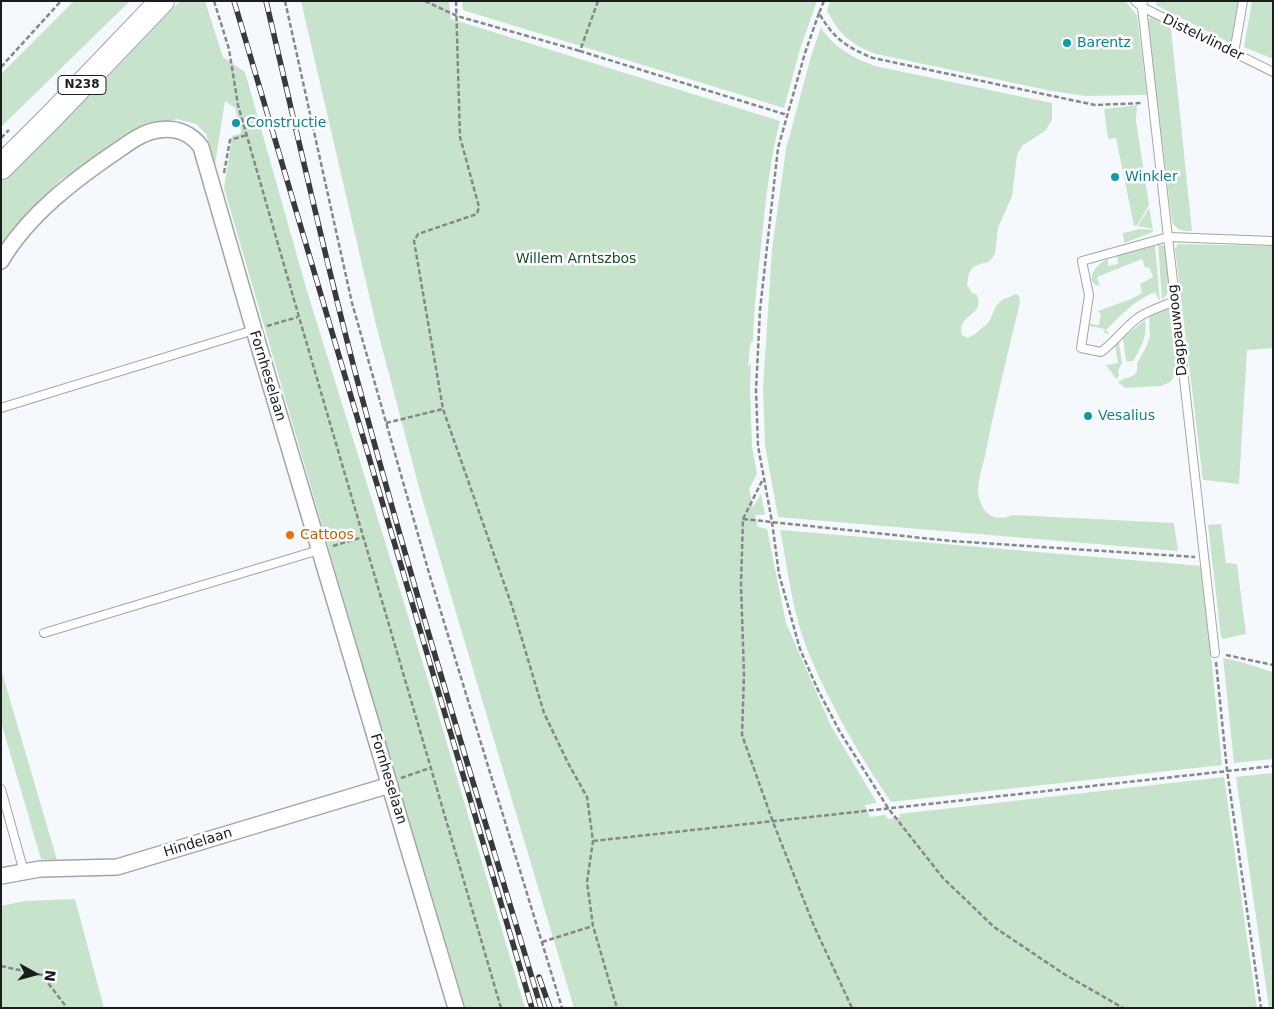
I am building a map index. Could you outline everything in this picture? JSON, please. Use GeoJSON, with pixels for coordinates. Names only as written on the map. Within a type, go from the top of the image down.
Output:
{"type":"FeatureCollection","features":[{"type":"Feature","properties":{"kind":"main road","name":"N238"},"geometry":{"type":"LineString","coordinates":[[1,167],[162,1]]}},
{"type":"Feature","properties":{"kind":"street","name":"Fornheselaan"},"geometry":{"type":"LineString","coordinates":[[1,261],[22,231],[55,199],[102,161],[134,139],[158,130],[176,130],[196,139],[201,147],[456,1008]]}},
{"type":"Feature","properties":{"kind":"street","name":"Hindelaan"},"geometry":{"type":"LineString","coordinates":[[1,876],[40,870],[117,867],[390,785]]}},
{"type":"Feature","properties":{"kind":"lane"},"geometry":{"type":"LineString","coordinates":[[1234,53],[1243,1]]}},
{"type":"Feature","properties":{"kind":"lane","name":"Distelvlinder"},"geometry":{"type":"LineString","coordinates":[[1140,3],[1273,72]]}},
{"type":"Feature","properties":{"kind":"lane","name":"Dagpauwoog"},"geometry":{"type":"LineString","coordinates":[[1140,3],[1215,653]]}},
{"type":"Feature","properties":{"kind":"lane"},"geometry":{"type":"LineString","coordinates":[[1175,301],[1156,308],[1138,318],[1101,352],[1081,348],[1089,295],[1082,261],[1168,237],[1273,241]]}},
{"type":"Feature","properties":{"kind":"lane"},"geometry":{"type":"LineString","coordinates":[[1,408],[254,330]]}},
{"type":"Feature","properties":{"kind":"lane"},"geometry":{"type":"LineString","coordinates":[[44,633],[319,550]]}},
{"type":"Feature","properties":{"kind":"lane"},"geometry":{"type":"LineString","coordinates":[[1,789],[24,872]]}},
{"type":"Feature","properties":{"kind":"path"},"geometry":{"type":"LineString","coordinates":[[1,67],[61,1]]}},
{"type":"Feature","properties":{"kind":"path"},"geometry":{"type":"LineString","coordinates":[[214,1],[229,49],[234,87],[247,135],[362,537],[501,1008]]}},
{"type":"Feature","properties":{"kind":"path"},"geometry":{"type":"LineString","coordinates":[[285,1],[352,304],[429,573],[562,1008]]}},
{"type":"Feature","properties":{"kind":"path"},"geometry":{"type":"LineString","coordinates":[[425,1],[457,16],[580,51],[787,115]]}},
{"type":"Feature","properties":{"kind":"path"},"geometry":{"type":"LineString","coordinates":[[456,1],[460,137],[479,208],[477,214],[418,234],[414,240],[443,409],[512,606],[544,713],[587,797],[593,841],[587,882],[593,926],[617,1008]]}},
{"type":"Feature","properties":{"kind":"path"},"geometry":{"type":"LineString","coordinates":[[580,51],[598,1]]}},
{"type":"Feature","properties":{"kind":"path"},"geometry":{"type":"LineString","coordinates":[[824,1],[778,148],[760,310],[756,390],[758,446],[772,522],[779,574],[800,649],[818,690],[840,732],[888,808],[943,878],[994,927],[1064,974],[1123,1008]]}},
{"type":"Feature","properties":{"kind":"path"},"geometry":{"type":"LineString","coordinates":[[819,13],[828,29],[842,43],[873,58],[1095,105],[1152,103]]}},
{"type":"Feature","properties":{"kind":"path"},"geometry":{"type":"LineString","coordinates":[[218,201],[221,193],[228,144],[230,140],[247,135]]}},
{"type":"Feature","properties":{"kind":"path"},"geometry":{"type":"LineString","coordinates":[[254,330],[299,317]]}},
{"type":"Feature","properties":{"kind":"path"},"geometry":{"type":"LineString","coordinates":[[386,423],[443,409]]}},
{"type":"Feature","properties":{"kind":"path"},"geometry":{"type":"LineString","coordinates":[[763,479],[743,519],[741,584],[744,675],[742,734],[773,822],[814,926],[852,1008]]}},
{"type":"Feature","properties":{"kind":"path"},"geometry":{"type":"LineString","coordinates":[[743,519],[951,541],[1204,557]]}},
{"type":"Feature","properties":{"kind":"path"},"geometry":{"type":"LineString","coordinates":[[319,550],[362,537]]}},
{"type":"Feature","properties":{"kind":"path"},"geometry":{"type":"LineString","coordinates":[[1261,1008],[1226,770],[1215,653],[1273,665]]}},
{"type":"Feature","properties":{"kind":"path"},"geometry":{"type":"LineString","coordinates":[[593,841],[1273,766]]}},
{"type":"Feature","properties":{"kind":"path"},"geometry":{"type":"LineString","coordinates":[[390,785],[395,780],[430,768]]}},
{"type":"Feature","properties":{"kind":"path"},"geometry":{"type":"LineString","coordinates":[[542,943],[593,926]]}},
{"type":"Feature","properties":{"kind":"path"},"geometry":{"type":"LineString","coordinates":[[1,966],[42,975],[67,1008]]}},
{"type":"Feature","properties":{"kind":"green space"},"geometry":{"type":"Polygon","coordinates":[[[74,1],[130,1],[1,127],[1,74],[74,1]]]}},
{"type":"Feature","properties":{"kind":"green space"},"geometry":{"type":"Polygon","coordinates":[[[180,1],[205,1],[223,57],[245,72],[307,291],[432,693],[525,1008],[465,1008],[381,728],[224,188],[232,136],[240,134],[241,130],[235,108],[225,101],[215,164],[206,134],[196,124],[177,119],[152,124],[119,142],[59,181],[1,247],[1,181],[96,89],[180,1]]]}},
{"type":"Feature","properties":{"kind":"green space","name":"Willem Arntszbos"},"geometry":{"type":"Polygon","coordinates":[[[301,1],[449,1],[451,19],[780,121],[767,193],[756,289],[753,341],[750,344],[748,367],[751,363],[752,446],[757,474],[749,489],[753,507],[761,494],[765,515],[755,515],[758,527],[767,529],[786,623],[831,726],[877,803],[865,805],[870,817],[885,815],[888,819],[901,817],[899,814],[1224,777],[1257,1008],[574,1008],[421,495],[376,325],[301,1]]]}},
{"type":"Feature","properties":{"kind":"green space"},"geometry":{"type":"Polygon","coordinates":[[[462,1],[817,1],[800,49],[784,108],[469,12],[463,10],[462,1]]]}},
{"type":"Feature","properties":{"kind":"green space"},"geometry":{"type":"Polygon","coordinates":[[[830,1],[1125,1],[1137,15],[1147,95],[1086,96],[1052,91],[876,54],[852,42],[841,33],[827,11],[830,1]]]}},
{"type":"Feature","properties":{"kind":"green space"},"geometry":{"type":"Polygon","coordinates":[[[1157,1],[1240,1],[1232,44],[1156,5],[1157,1]]]}},
{"type":"Feature","properties":{"kind":"green space"},"geometry":{"type":"Polygon","coordinates":[[[1252,1],[1273,1],[1273,59],[1244,47],[1252,1]]]}},
{"type":"Feature","properties":{"kind":"green space"},"geometry":{"type":"Polygon","coordinates":[[[1152,17],[1171,28],[1192,231],[1179,229],[1172,221],[1148,27],[1149,18],[1152,17]]]}},
{"type":"Feature","properties":{"kind":"green space"},"geometry":{"type":"Polygon","coordinates":[[[821,27],[837,46],[875,66],[1052,103],[1052,120],[1046,130],[1022,146],[1017,155],[1012,196],[998,228],[995,254],[989,262],[972,268],[968,279],[967,285],[972,293],[977,295],[979,302],[975,312],[966,318],[961,328],[962,335],[968,338],[989,322],[996,306],[1002,300],[1016,294],[1019,296],[1020,302],[980,478],[978,490],[980,501],[989,515],[998,518],[1014,515],[1174,523],[1178,551],[778,517],[765,445],[763,388],[772,249],[786,149],[821,27]]]}},
{"type":"Feature","properties":{"kind":"green space"},"geometry":{"type":"Polygon","coordinates":[[[1137,105],[1136,120],[1149,205],[1137,226],[1134,226],[1116,138],[1108,139],[1104,109],[1137,105]]]}},
{"type":"Feature","properties":{"kind":"green space"},"geometry":{"type":"Polygon","coordinates":[[[1149,208],[1153,229],[1138,226],[1149,208]]]}},
{"type":"Feature","properties":{"kind":"green space"},"geometry":{"type":"Polygon","coordinates":[[[1140,229],[1153,230],[1153,232],[1124,243],[1123,233],[1140,229]]]}},
{"type":"Feature","properties":{"kind":"green space"},"geometry":{"type":"Polygon","coordinates":[[[1158,244],[1165,246],[1170,274],[1169,289],[1167,295],[1162,300],[1158,244]]]}},
{"type":"Feature","properties":{"kind":"green space"},"geometry":{"type":"Polygon","coordinates":[[[1178,244],[1273,246],[1273,348],[1247,350],[1239,484],[1203,480],[1175,249],[1178,244]]]}},
{"type":"Feature","properties":{"kind":"green space"},"geometry":{"type":"Polygon","coordinates":[[[1155,245],[1160,302],[1155,292],[1141,299],[1106,330],[1109,334],[1104,333],[1105,329],[1089,326],[1090,324],[1099,325],[1101,315],[1098,311],[1142,293],[1140,284],[1153,277],[1149,267],[1145,268],[1142,259],[1097,277],[1100,286],[1092,281],[1095,269],[1108,259],[1108,266],[1118,264],[1117,256],[1155,245]]]}},
{"type":"Feature","properties":{"kind":"green space"},"geometry":{"type":"Polygon","coordinates":[[[1169,308],[1172,309],[1179,364],[1174,377],[1170,382],[1161,386],[1125,388],[1118,382],[1137,372],[1137,364],[1150,336],[1149,317],[1169,308]]]}},
{"type":"Feature","properties":{"kind":"green space"},"geometry":{"type":"Polygon","coordinates":[[[1145,320],[1146,331],[1141,346],[1133,361],[1126,361],[1123,338],[1145,320]]]}},
{"type":"Feature","properties":{"kind":"green space"},"geometry":{"type":"Polygon","coordinates":[[[1119,342],[1122,363],[1118,370],[1119,376],[1116,379],[1106,365],[1118,363],[1115,346],[1119,342]]]}},
{"type":"Feature","properties":{"kind":"green space"},"geometry":{"type":"Polygon","coordinates":[[[1221,524],[1226,563],[1237,564],[1246,634],[1223,639],[1221,637],[1208,525],[1221,524]]]}},
{"type":"Feature","properties":{"kind":"green space"},"geometry":{"type":"Polygon","coordinates":[[[780,530],[1202,566],[1222,765],[891,802],[867,766],[845,727],[824,688],[807,649],[794,605],[780,530]]]}},
{"type":"Feature","properties":{"kind":"green space"},"geometry":{"type":"Polygon","coordinates":[[[1223,658],[1273,672],[1273,759],[1234,763],[1223,658]]]}},
{"type":"Feature","properties":{"kind":"green space"},"geometry":{"type":"Polygon","coordinates":[[[1,669],[57,860],[41,859],[1,722],[1,669]]]}},
{"type":"Feature","properties":{"kind":"green space"},"geometry":{"type":"Polygon","coordinates":[[[1273,773],[1273,1008],[1269,1008],[1236,777],[1273,773]]]}},
{"type":"Feature","properties":{"kind":"green space"},"geometry":{"type":"Polygon","coordinates":[[[75,899],[104,1008],[1,1008],[1,906],[25,901],[75,899]]]}},
{"type":"Feature","properties":{"kind":"railway"},"geometry":{"type":"LineString","coordinates":[[234,1],[532,1008]]}},
{"type":"Feature","properties":{"kind":"railway"},"geometry":{"type":"LineString","coordinates":[[266,1],[336,296],[382,471],[426,625],[541,1008]]}},
{"type":"Feature","properties":{"kind":"railway"},"geometry":{"type":"LineString","coordinates":[[539,977],[550,1008]]}},
{"type":"Feature","properties":{"kind":"place","name":"Barentz"},"geometry":{"type":"Point","coordinates":[1067,43]}},
{"type":"Feature","properties":{"kind":"place","name":"Constructie"},"geometry":{"type":"Point","coordinates":[236,123]}},
{"type":"Feature","properties":{"kind":"place","name":"Winkler"},"geometry":{"type":"Point","coordinates":[1115,177]}},
{"type":"Feature","properties":{"kind":"place","name":"Vesalius"},"geometry":{"type":"Point","coordinates":[1088,416]}},
{"type":"Feature","properties":{"kind":"place","name":"Cattoos"},"geometry":{"type":"Point","coordinates":[290,535]}}]}
